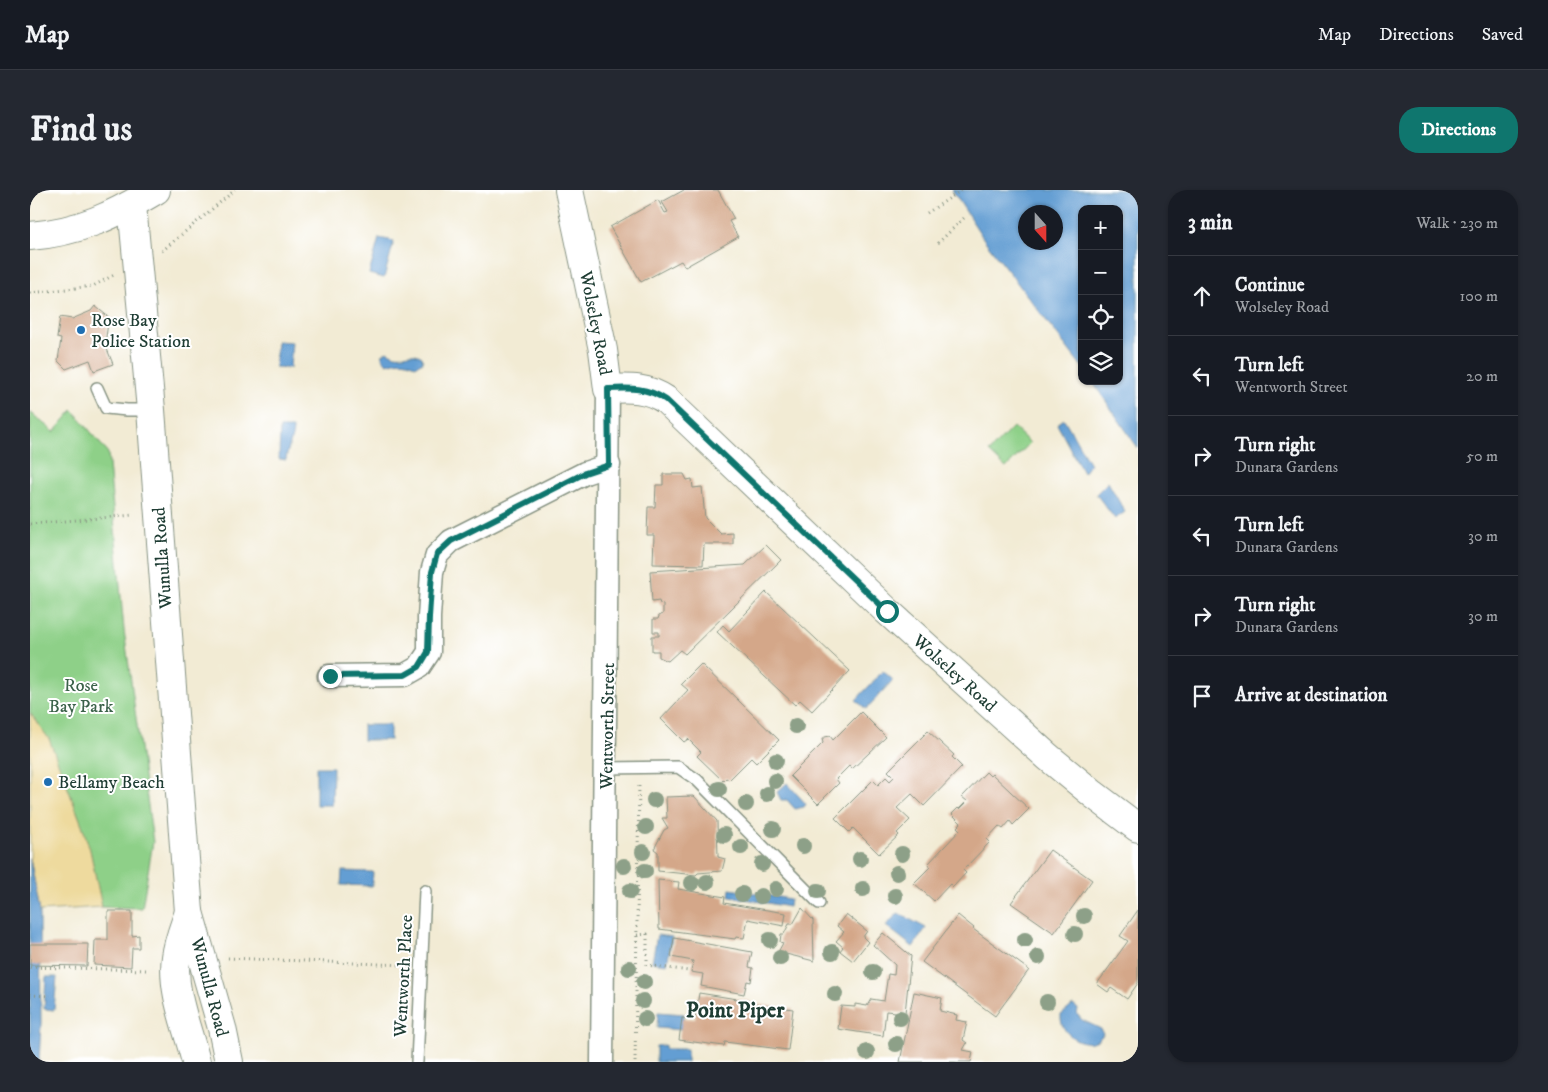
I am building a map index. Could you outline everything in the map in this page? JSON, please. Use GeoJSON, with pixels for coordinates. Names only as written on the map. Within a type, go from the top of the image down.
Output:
{"type":"FeatureCollection","features":[{"type":"Feature","properties":{"kind":"street"},"geometry":{"type":"LineString","coordinates":[[30,236],[79,228],[106,218],[156,190]]}},
{"type":"Feature","properties":{"kind":"street","name":"Wolseley Road"},"geometry":{"type":"LineString","coordinates":[[569,190],[603,350],[608,389],[637,388],[646,390],[666,400],[887,611],[1048,757],[1092,794],[1138,828]]}},
{"type":"Feature","properties":{"kind":"street","name":"Wunulla Road"},"geometry":{"type":"LineString","coordinates":[[132,205],[151,410],[189,912],[203,957],[229,1062]]}},
{"type":"Feature","properties":{"kind":"street","name":"Wentworth Street"},"geometry":{"type":"LineString","coordinates":[[602,1062],[609,465],[608,389]]}},
{"type":"Feature","properties":{"kind":"street"},"geometry":{"type":"LineString","coordinates":[[330,676],[405,675],[419,667],[428,652],[432,572],[437,554],[451,541],[585,473],[609,465]]}},
{"type":"Feature","properties":{"kind":"street","name":"Wunulla Road"},"geometry":{"type":"LineString","coordinates":[[189,912],[178,943],[175,982],[196,1062]]}},
{"type":"Feature","properties":{"kind":"lane"},"geometry":{"type":"LineString","coordinates":[[96,388],[106,408],[151,410]]}},
{"type":"Feature","properties":{"kind":"lane"},"geometry":{"type":"LineString","coordinates":[[606,768],[678,768],[697,780],[819,902]]}},
{"type":"Feature","properties":{"kind":"lane","name":"Wentworth Place"},"geometry":{"type":"LineString","coordinates":[[417,1062],[425,891]]}},
{"type":"Feature","properties":{"kind":"path"},"geometry":{"type":"LineString","coordinates":[[165,249],[235,190]]}},
{"type":"Feature","properties":{"kind":"path"},"geometry":{"type":"LineString","coordinates":[[927,213],[962,190]]}},
{"type":"Feature","properties":{"kind":"path"},"geometry":{"type":"LineString","coordinates":[[938,243],[964,218]]}},
{"type":"Feature","properties":{"kind":"path"},"geometry":{"type":"LineString","coordinates":[[30,292],[93,286]]}},
{"type":"Feature","properties":{"kind":"path"},"geometry":{"type":"LineString","coordinates":[[30,524],[135,514]]}},
{"type":"Feature","properties":{"kind":"path"},"geometry":{"type":"LineString","coordinates":[[635,1062],[639,768]]}},
{"type":"Feature","properties":{"kind":"path"},"geometry":{"type":"LineString","coordinates":[[637,935],[647,934],[647,965],[689,971]]}},
{"type":"Feature","properties":{"kind":"path"},"geometry":{"type":"LineString","coordinates":[[203,957],[422,966]]}},
{"type":"Feature","properties":{"kind":"path"},"geometry":{"type":"LineString","coordinates":[[30,967],[152,970]]}},
{"type":"Feature","properties":{"kind":"path"},"geometry":{"type":"LineString","coordinates":[[30,995],[50,996]]}},
{"type":"Feature","properties":{"kind":"green space","name":"Rose Bay Park"},"geometry":{"type":"Polygon","coordinates":[[[73,410],[108,453],[124,630],[153,842],[142,908],[102,907],[90,850],[82,825],[49,739],[30,713],[30,412],[54,432],[73,410]]]}},
{"type":"Feature","properties":{"kind":"green space"},"geometry":{"type":"Polygon","coordinates":[[[1013,427],[1030,443],[1006,468],[989,452],[1013,427]]]}},
{"type":"Feature","properties":{"kind":"sand","name":"Bellamy Beach"},"geometry":{"type":"Polygon","coordinates":[[[30,713],[49,739],[82,825],[90,850],[102,907],[40,911],[30,858],[30,713]]]}},
{"type":"Feature","properties":{"kind":"water"},"geometry":{"type":"Polygon","coordinates":[[[952,190],[1138,190],[1138,448],[1095,385],[1123,385],[1123,205],[1078,205],[1078,362],[985,241],[952,190]]]}},
{"type":"Feature","properties":{"kind":"water"},"geometry":{"type":"Polygon","coordinates":[[[379,238],[394,241],[384,278],[369,274],[379,238]]]}},
{"type":"Feature","properties":{"kind":"water"},"geometry":{"type":"Polygon","coordinates":[[[277,341],[292,342],[290,368],[275,367],[277,341]]]}},
{"type":"Feature","properties":{"kind":"water"},"geometry":{"type":"Polygon","coordinates":[[[387,351],[395,355],[418,355],[422,357],[423,362],[415,366],[401,361],[387,364],[382,358],[383,354],[387,351]]]}},
{"type":"Feature","properties":{"kind":"water"},"geometry":{"type":"Polygon","coordinates":[[[1064,419],[1090,464],[1083,473],[1057,424],[1064,419]]]}},
{"type":"Feature","properties":{"kind":"water"},"geometry":{"type":"Polygon","coordinates":[[[280,428],[293,428],[286,460],[279,459],[280,428]]]}},
{"type":"Feature","properties":{"kind":"water"},"geometry":{"type":"Polygon","coordinates":[[[1108,482],[1125,512],[1115,519],[1096,494],[1108,482]]]}},
{"type":"Feature","properties":{"kind":"water"},"geometry":{"type":"Polygon","coordinates":[[[883,671],[893,680],[866,709],[856,700],[883,671]]]}},
{"type":"Feature","properties":{"kind":"water"},"geometry":{"type":"Polygon","coordinates":[[[363,725],[390,725],[390,740],[363,740],[363,725]]]}},
{"type":"Feature","properties":{"kind":"water"},"geometry":{"type":"Polygon","coordinates":[[[316,767],[333,767],[332,805],[316,805],[316,767]]]}},
{"type":"Feature","properties":{"kind":"water"},"geometry":{"type":"Polygon","coordinates":[[[787,783],[806,804],[804,807],[795,809],[787,800],[781,800],[777,792],[787,783]]]}},
{"type":"Feature","properties":{"kind":"water"},"geometry":{"type":"Polygon","coordinates":[[[30,858],[40,911],[41,1024],[39,1062],[30,1062],[30,858]]]}},
{"type":"Feature","properties":{"kind":"water"},"geometry":{"type":"Polygon","coordinates":[[[342,871],[373,872],[372,886],[341,885],[342,871]]]}},
{"type":"Feature","properties":{"kind":"water"},"geometry":{"type":"Polygon","coordinates":[[[730,889],[790,899],[789,907],[729,896],[730,889]]]}},
{"type":"Feature","properties":{"kind":"water"},"geometry":{"type":"Polygon","coordinates":[[[898,913],[926,928],[913,947],[886,926],[898,913]]]}},
{"type":"Feature","properties":{"kind":"water"},"geometry":{"type":"Polygon","coordinates":[[[657,935],[672,937],[667,964],[652,962],[657,935]]]}},
{"type":"Feature","properties":{"kind":"water"},"geometry":{"type":"Polygon","coordinates":[[[46,977],[57,977],[54,1010],[44,1009],[46,977]]]}},
{"type":"Feature","properties":{"kind":"water"},"geometry":{"type":"Polygon","coordinates":[[[1073,1005],[1078,1009],[1077,1014],[1082,1020],[1101,1029],[1103,1034],[1099,1039],[1085,1042],[1078,1040],[1065,1031],[1061,1015],[1073,1005]]]}},
{"type":"Feature","properties":{"kind":"water"},"geometry":{"type":"Polygon","coordinates":[[[658,1012],[684,1014],[682,1030],[657,1028],[658,1012]]]}},
{"type":"Feature","properties":{"kind":"water"},"geometry":{"type":"Polygon","coordinates":[[[665,1045],[665,1049],[687,1049],[687,1062],[656,1062],[656,1046],[665,1045]]]}},
{"type":"Feature","properties":{"kind":"building"},"geometry":{"type":"Polygon","coordinates":[[[684,190],[718,190],[734,219],[729,221],[738,237],[685,267],[681,261],[641,282],[610,227],[658,200],[665,213],[668,212],[662,202],[684,190]]]}},
{"type":"Feature","properties":{"kind":"building"},"geometry":{"type":"Polygon","coordinates":[[[95,306],[111,319],[108,323],[105,344],[113,364],[94,371],[90,360],[66,369],[58,361],[61,339],[57,338],[60,317],[72,319],[91,311],[95,306]]]}},
{"type":"Feature","properties":{"kind":"building"},"geometry":{"type":"Polygon","coordinates":[[[663,474],[684,474],[687,480],[692,479],[693,488],[702,487],[705,518],[721,534],[733,533],[733,544],[704,544],[703,565],[653,564],[654,535],[647,535],[648,507],[655,507],[656,485],[663,485],[663,474]]]}},
{"type":"Feature","properties":{"kind":"building"},"geometry":{"type":"Polygon","coordinates":[[[766,545],[781,560],[685,654],[680,650],[668,661],[659,657],[659,651],[652,651],[652,636],[659,636],[659,632],[653,632],[653,619],[658,619],[663,614],[663,605],[659,601],[652,602],[650,571],[745,565],[766,545]]]}},
{"type":"Feature","properties":{"kind":"building"},"geometry":{"type":"Polygon","coordinates":[[[766,592],[850,671],[812,711],[800,700],[795,705],[717,632],[723,625],[729,631],[766,592]]]}},
{"type":"Feature","properties":{"kind":"building"},"geometry":{"type":"Polygon","coordinates":[[[701,664],[779,740],[756,763],[751,758],[729,780],[726,778],[723,781],[697,756],[701,752],[688,739],[684,742],[661,719],[688,690],[681,684],[701,664]]]}},
{"type":"Feature","properties":{"kind":"building"},"geometry":{"type":"Polygon","coordinates":[[[861,712],[886,737],[852,769],[849,766],[836,779],[839,783],[818,804],[790,776],[823,743],[822,739],[830,736],[833,740],[861,712]]]}},
{"type":"Feature","properties":{"kind":"building"},"geometry":{"type":"Polygon","coordinates":[[[928,731],[954,755],[952,757],[962,767],[924,806],[912,794],[897,808],[910,820],[897,833],[899,835],[879,854],[853,828],[849,832],[835,818],[873,780],[878,785],[886,777],[890,781],[894,777],[888,771],[928,731]]]}},
{"type":"Feature","properties":{"kind":"building"},"geometry":{"type":"Polygon","coordinates":[[[986,772],[990,776],[992,774],[1029,809],[1013,825],[1010,821],[1003,829],[999,826],[987,839],[990,842],[963,870],[966,873],[953,887],[950,884],[934,901],[914,883],[930,867],[928,864],[960,830],[957,827],[961,823],[952,814],[967,801],[962,797],[986,772]]]}},
{"type":"Feature","properties":{"kind":"building"},"geometry":{"type":"Polygon","coordinates":[[[694,796],[717,821],[718,857],[725,859],[722,871],[698,873],[696,875],[658,871],[658,852],[654,849],[664,830],[668,828],[662,818],[667,818],[666,797],[694,796]]]}},
{"type":"Feature","properties":{"kind":"building"},"geometry":{"type":"Polygon","coordinates":[[[1050,850],[1092,880],[1054,933],[1011,903],[1050,850]]]}},
{"type":"Feature","properties":{"kind":"building"},"geometry":{"type":"Polygon","coordinates":[[[658,880],[679,882],[678,889],[725,897],[724,903],[786,913],[784,926],[748,919],[744,938],[736,937],[735,939],[659,929],[658,880]]]}},
{"type":"Feature","properties":{"kind":"building"},"geometry":{"type":"Polygon","coordinates":[[[802,908],[813,920],[814,961],[778,952],[783,943],[780,942],[781,934],[784,934],[789,924],[793,924],[802,908]]]}},
{"type":"Feature","properties":{"kind":"building"},"geometry":{"type":"Polygon","coordinates":[[[1138,910],[1138,983],[1127,999],[1111,988],[1108,992],[1097,984],[1128,941],[1120,936],[1138,910]]]}},
{"type":"Feature","properties":{"kind":"building"},"geometry":{"type":"Polygon","coordinates":[[[108,911],[132,911],[132,936],[139,935],[139,948],[132,948],[131,967],[94,965],[95,940],[108,940],[108,911]]]}},
{"type":"Feature","properties":{"kind":"building"},"geometry":{"type":"Polygon","coordinates":[[[846,914],[867,931],[863,937],[868,942],[853,961],[840,951],[843,947],[836,941],[844,932],[837,926],[846,914]]]}},
{"type":"Feature","properties":{"kind":"building"},"geometry":{"type":"Polygon","coordinates":[[[958,915],[973,929],[1029,970],[995,1016],[922,962],[958,915]]]}},
{"type":"Feature","properties":{"kind":"building"},"geometry":{"type":"Polygon","coordinates":[[[883,933],[911,956],[905,1013],[886,1011],[883,1036],[838,1029],[841,1006],[855,1007],[855,1004],[867,1006],[871,999],[884,1001],[888,974],[894,975],[895,965],[873,945],[883,933]]]}},
{"type":"Feature","properties":{"kind":"building"},"geometry":{"type":"Polygon","coordinates":[[[674,938],[752,952],[749,967],[753,968],[751,982],[747,981],[744,994],[701,986],[703,974],[691,972],[693,961],[671,957],[674,938]]]}},
{"type":"Feature","properties":{"kind":"building"},"geometry":{"type":"Polygon","coordinates":[[[30,944],[88,944],[87,966],[30,965],[30,944]]]}},
{"type":"Feature","properties":{"kind":"building"},"geometry":{"type":"Polygon","coordinates":[[[914,992],[942,998],[940,1011],[957,1015],[956,1020],[967,1022],[963,1040],[967,1043],[963,1050],[973,1052],[971,1062],[900,1062],[914,992]]]}},
{"type":"Feature","properties":{"kind":"building"},"geometry":{"type":"Polygon","coordinates":[[[699,993],[793,1009],[788,1050],[725,1042],[724,1046],[679,1040],[682,1018],[695,1019],[699,993]]]}},
{"type":"Feature","properties":{"kind":"place","name":"Rose Bay Police Station"},"geometry":{"type":"Point","coordinates":[81,330]}},
{"type":"Feature","properties":{"kind":"place","name":"Bellamy Beach"},"geometry":{"type":"Point","coordinates":[48,782]}},
{"type":"Feature","properties":{"kind":"district","name":"Point Piper"},"geometry":{"type":"Point","coordinates":[735,1009]}},
{"type":"Feature","properties":{"kind":"route"},"geometry":{"type":"LineString","coordinates":[[330,676],[405,675],[419,667],[428,652],[432,572],[437,554],[451,541],[585,473],[609,465],[608,389],[637,388],[659,395],[666,400],[887,611]]}}]}
